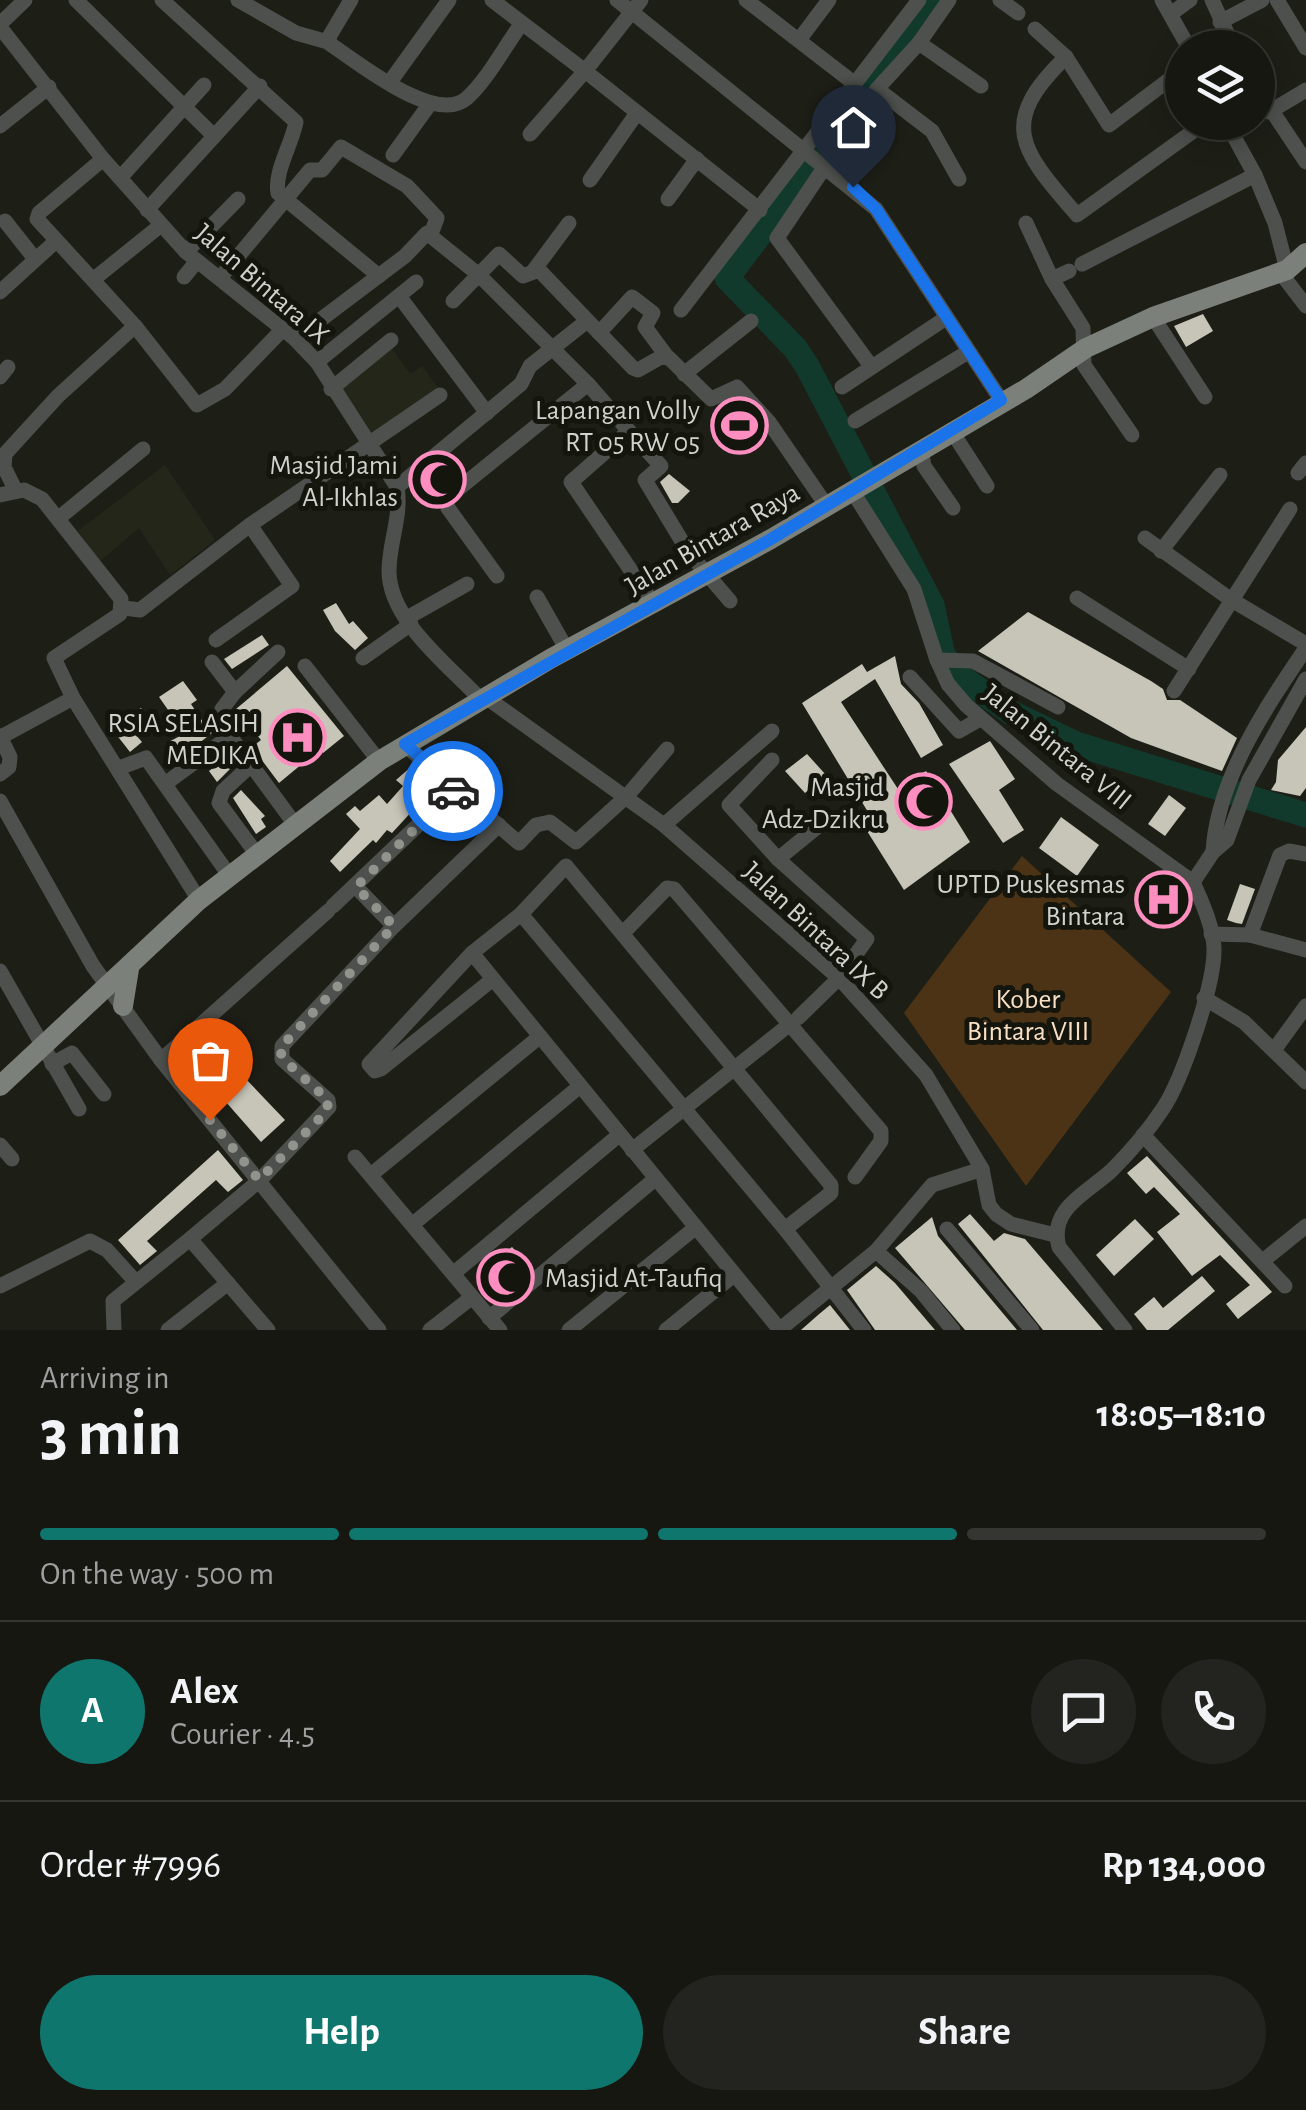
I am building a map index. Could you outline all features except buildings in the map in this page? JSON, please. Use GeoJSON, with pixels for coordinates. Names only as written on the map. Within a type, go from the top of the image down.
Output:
{"type":"FeatureCollection","features":[{"type":"Feature","properties":{"kind":"main road","name":"Jalan Bintara Raya"},"geometry":{"type":"LineString","coordinates":[[0,1086],[48,1055],[109,986],[199,900],[294,823],[405,744],[1026,389],[1086,348],[1153,317],[1284,271],[1306,253]]}},
{"type":"Feature","properties":{"kind":"main road"},"geometry":{"type":"LineString","coordinates":[[123,1006],[129,968]]}},
{"type":"Feature","properties":{"kind":"street"},"geometry":{"type":"LineString","coordinates":[[0,25],[25,0]]}},
{"type":"Feature","properties":{"kind":"street"},"geometry":{"type":"LineString","coordinates":[[76,0],[214,136]]}},
{"type":"Feature","properties":{"kind":"street"},"geometry":{"type":"LineString","coordinates":[[162,0],[296,122],[292,148],[276,184],[278,193],[379,276]]}},
{"type":"Feature","properties":{"kind":"street"},"geometry":{"type":"LineString","coordinates":[[238,0],[296,33],[328,42],[429,105],[449,108],[466,99],[522,23]]}},
{"type":"Feature","properties":{"kind":"street"},"geometry":{"type":"LineString","coordinates":[[328,42],[351,0]]}},
{"type":"Feature","properties":{"kind":"street"},"geometry":{"type":"LineString","coordinates":[[390,82],[449,0]]}},
{"type":"Feature","properties":{"kind":"street"},"geometry":{"type":"LineString","coordinates":[[492,0],[760,210]]}},
{"type":"Feature","properties":{"kind":"street"},"geometry":{"type":"LineString","coordinates":[[617,0],[636,6],[876,209],[1001,400]]}},
{"type":"Feature","properties":{"kind":"street"},"geometry":{"type":"LineString","coordinates":[[746,0],[856,84]]}},
{"type":"Feature","properties":{"kind":"street"},"geometry":{"type":"LineString","coordinates":[[799,40],[829,0]]}},
{"type":"Feature","properties":{"kind":"street"},"geometry":{"type":"LineString","coordinates":[[681,310],[808,152],[919,0]]}},
{"type":"Feature","properties":{"kind":"street"},"geometry":{"type":"LineString","coordinates":[[871,366],[777,238],[877,89],[919,43],[948,0]]}},
{"type":"Feature","properties":{"kind":"street"},"geometry":{"type":"LineString","coordinates":[[1180,30],[1167,6],[1190,0]]}},
{"type":"Feature","properties":{"kind":"street"},"geometry":{"type":"LineString","coordinates":[[1212,0],[1224,30]]}},
{"type":"Feature","properties":{"kind":"street"},"geometry":{"type":"LineString","coordinates":[[1220,22],[1262,0]]}},
{"type":"Feature","properties":{"kind":"street"},"geometry":{"type":"LineString","coordinates":[[1278,0],[1306,48]]}},
{"type":"Feature","properties":{"kind":"street"},"geometry":{"type":"LineString","coordinates":[[530,134],[636,6]]}},
{"type":"Feature","properties":{"kind":"street","name":"Jalan Bintara IX"},"geometry":{"type":"LineString","coordinates":[[0,25],[103,159],[161,225],[317,362],[330,388],[397,486]]}},
{"type":"Feature","properties":{"kind":"street"},"geometry":{"type":"LineString","coordinates":[[1035,28],[1066,57],[1111,125],[1165,83]]}},
{"type":"Feature","properties":{"kind":"street"},"geometry":{"type":"LineString","coordinates":[[919,43],[981,86]]}},
{"type":"Feature","properties":{"kind":"street"},"geometry":{"type":"LineString","coordinates":[[1066,57],[1039,83],[1025,105],[1023,123],[1025,142],[1038,170],[1076,215],[1181,140]]}},
{"type":"Feature","properties":{"kind":"street"},"geometry":{"type":"LineString","coordinates":[[120,178],[204,85]]}},
{"type":"Feature","properties":{"kind":"street"},"geometry":{"type":"LineString","coordinates":[[147,210],[260,86]]}},
{"type":"Feature","properties":{"kind":"street"},"geometry":{"type":"LineString","coordinates":[[0,126],[49,87]]}},
{"type":"Feature","properties":{"kind":"street"},"geometry":{"type":"LineString","coordinates":[[877,89],[932,131],[959,179]]}},
{"type":"Feature","properties":{"kind":"street"},"geometry":{"type":"LineString","coordinates":[[1275,109],[1306,90]]}},
{"type":"Feature","properties":{"kind":"street"},"geometry":{"type":"LineString","coordinates":[[393,155],[429,105]]}},
{"type":"Feature","properties":{"kind":"street"},"geometry":{"type":"LineString","coordinates":[[590,180],[638,112]]}},
{"type":"Feature","properties":{"kind":"street"},"geometry":{"type":"LineString","coordinates":[[1275,119],[1306,162]]}},
{"type":"Feature","properties":{"kind":"street"},"geometry":{"type":"LineString","coordinates":[[1236,140],[1276,224],[1284,271],[1306,306]]}},
{"type":"Feature","properties":{"kind":"street"},"geometry":{"type":"LineString","coordinates":[[220,278],[310,170],[322,170],[344,147],[407,186],[436,218],[431,234]]}},
{"type":"Feature","properties":{"kind":"street"},"geometry":{"type":"LineString","coordinates":[[103,159],[39,213],[37,219],[135,326],[200,406],[289,334],[379,276],[423,234],[431,234],[552,347],[662,466],[645,480],[705,573],[730,601]]}},
{"type":"Feature","properties":{"kind":"street"},"geometry":{"type":"LineString","coordinates":[[668,198],[696,160]]}},
{"type":"Feature","properties":{"kind":"street"},"geometry":{"type":"LineString","coordinates":[[1052,279],[1255,176]]}},
{"type":"Feature","properties":{"kind":"street"},"geometry":{"type":"LineString","coordinates":[[184,277],[192,256],[238,199]]}},
{"type":"Feature","properties":{"kind":"street"},"geometry":{"type":"LineString","coordinates":[[5,221],[36,258]]}},
{"type":"Feature","properties":{"kind":"street"},"geometry":{"type":"LineString","coordinates":[[1026,223],[1052,279],[1082,328],[1084,365],[1132,435]]}},
{"type":"Feature","properties":{"kind":"street"},"geometry":{"type":"LineString","coordinates":[[453,302],[500,254],[523,276],[534,270],[568,224]]}},
{"type":"Feature","properties":{"kind":"street"},"geometry":{"type":"LineString","coordinates":[[94,279],[161,225]]}},
{"type":"Feature","properties":{"kind":"street"},"geometry":{"type":"LineString","coordinates":[[0,292],[56,240]]}},
{"type":"Feature","properties":{"kind":"street"},"geometry":{"type":"LineString","coordinates":[[534,270],[547,276],[638,370],[661,357],[668,358]]}},
{"type":"Feature","properties":{"kind":"street"},"geometry":{"type":"LineString","coordinates":[[317,362],[416,282]]}},
{"type":"Feature","properties":{"kind":"street"},"geometry":{"type":"LineString","coordinates":[[399,296],[486,412]]}},
{"type":"Feature","properties":{"kind":"street"},"geometry":{"type":"LineString","coordinates":[[485,700],[409,621],[390,581],[400,506],[397,486],[521,384],[530,366],[552,347],[593,327],[632,297],[652,313],[644,326],[668,358],[711,399],[738,387],[826,505]]}},
{"type":"Feature","properties":{"kind":"street"},"geometry":{"type":"LineString","coordinates":[[1153,317],[1205,397]]}},
{"type":"Feature","properties":{"kind":"street"},"geometry":{"type":"LineString","coordinates":[[842,387],[946,318]]}},
{"type":"Feature","properties":{"kind":"street"},"geometry":{"type":"LineString","coordinates":[[684,374],[751,321]]}},
{"type":"Feature","properties":{"kind":"street"},"geometry":{"type":"LineString","coordinates":[[124,608],[60,517],[37,495],[8,493],[4,454],[58,396],[135,326]]}},
{"type":"Feature","properties":{"kind":"street"},"geometry":{"type":"LineString","coordinates":[[330,388],[391,340]]}},
{"type":"Feature","properties":{"kind":"street"},"geometry":{"type":"LineString","coordinates":[[855,421],[968,352]]}},
{"type":"Feature","properties":{"kind":"street"},"geometry":{"type":"LineString","coordinates":[[452,370],[465,358]]}},
{"type":"Feature","properties":{"kind":"street"},"geometry":{"type":"LineString","coordinates":[[497,576],[448,508],[446,499],[588,384]]}},
{"type":"Feature","properties":{"kind":"street"},"geometry":{"type":"LineString","coordinates":[[199,900],[73,698],[55,656],[124,608],[140,610],[250,525],[440,395]]}},
{"type":"Feature","properties":{"kind":"street"},"geometry":{"type":"LineString","coordinates":[[728,432],[758,410]]}},
{"type":"Feature","properties":{"kind":"street"},"geometry":{"type":"LineString","coordinates":[[951,430],[987,486]]}},
{"type":"Feature","properties":{"kind":"street"},"geometry":{"type":"LineString","coordinates":[[631,433],[571,482],[653,603]]}},
{"type":"Feature","properties":{"kind":"street"},"geometry":{"type":"LineString","coordinates":[[60,517],[144,449]]}},
{"type":"Feature","properties":{"kind":"street"},"geometry":{"type":"LineString","coordinates":[[921,449],[924,466],[953,508]]}},
{"type":"Feature","properties":{"kind":"street"},"geometry":{"type":"LineString","coordinates":[[1161,552],[1220,475]]}},
{"type":"Feature","properties":{"kind":"street","name":"Jalan Bintara VIII"},"geometry":{"type":"LineString","coordinates":[[857,485],[914,588],[946,660],[948,684],[980,719],[1057,784],[1194,882]]}},
{"type":"Feature","properties":{"kind":"street"},"geometry":{"type":"LineString","coordinates":[[1174,691],[1290,509]]}},
{"type":"Feature","properties":{"kind":"street"},"geometry":{"type":"LineString","coordinates":[[216,640],[292,586],[250,525]]}},
{"type":"Feature","properties":{"kind":"street"},"geometry":{"type":"LineString","coordinates":[[1125,1330],[1059,1247],[1056,1235],[1074,1198],[1111,1170],[1142,1135],[1163,1108],[1181,1074],[1214,949],[1194,882],[1212,852],[1227,840],[1232,802],[1252,734],[1306,646],[1230,600],[1145,538]]}},
{"type":"Feature","properties":{"kind":"street"},"geometry":{"type":"LineString","coordinates":[[363,658],[409,621],[467,584]]}},
{"type":"Feature","properties":{"kind":"street"},"geometry":{"type":"LineString","coordinates":[[537,597],[567,650]]}},
{"type":"Feature","properties":{"kind":"street"},"geometry":{"type":"LineString","coordinates":[[1077,598],[1189,669]]}},
{"type":"Feature","properties":{"kind":"street"},"geometry":{"type":"LineString","coordinates":[[278,652],[234,692],[222,710],[230,736],[294,823]]}},
{"type":"Feature","properties":{"kind":"street"},"geometry":{"type":"LineString","coordinates":[[946,660],[977,662],[1058,706]]}},
{"type":"Feature","properties":{"kind":"street"},"geometry":{"type":"LineString","coordinates":[[212,662],[234,692]]}},
{"type":"Feature","properties":{"kind":"street"},"geometry":{"type":"LineString","coordinates":[[304,666],[379,761]]}},
{"type":"Feature","properties":{"kind":"street"},"geometry":{"type":"LineString","coordinates":[[910,677],[959,731],[980,719]]}},
{"type":"Feature","properties":{"kind":"street"},"geometry":{"type":"LineString","coordinates":[[1242,778],[1306,680]]}},
{"type":"Feature","properties":{"kind":"street"},"geometry":{"type":"LineString","coordinates":[[0,774],[9,767],[10,757],[0,736],[73,698]]}},
{"type":"Feature","properties":{"kind":"street","name":"Jalan Bintara IX B"},"geometry":{"type":"LineString","coordinates":[[485,700],[664,825],[838,978],[926,1074],[982,1168],[989,1205],[996,1214],[1011,1224],[1056,1235]]}},
{"type":"Feature","properties":{"kind":"street"},"geometry":{"type":"LineString","coordinates":[[664,825],[772,731]]}},
{"type":"Feature","properties":{"kind":"street"},"geometry":{"type":"LineString","coordinates":[[1252,734],[1268,742]]}},
{"type":"Feature","properties":{"kind":"street"},"geometry":{"type":"LineString","coordinates":[[165,784],[230,736]]}},
{"type":"Feature","properties":{"kind":"street"},"geometry":{"type":"LineString","coordinates":[[405,744],[519,843],[536,825],[550,822],[576,842],[627,796],[667,749]]}},
{"type":"Feature","properties":{"kind":"street"},"geometry":{"type":"LineString","coordinates":[[119,768],[142,756],[229,875]]}},
{"type":"Feature","properties":{"kind":"street"},"geometry":{"type":"LineString","coordinates":[[632,1150],[794,1021],[864,946],[866,937],[778,859],[729,802],[772,760]]}},
{"type":"Feature","properties":{"kind":"street"},"geometry":{"type":"LineString","coordinates":[[251,765],[223,790],[219,803],[256,853]]}},
{"type":"Feature","properties":{"kind":"street"},"geometry":{"type":"LineString","coordinates":[[160,1060],[356,887],[457,788]]}},
{"type":"Feature","properties":{"kind":"street"},"geometry":{"type":"LineString","coordinates":[[0,801],[6,826],[160,1060],[379,1330]]}},
{"type":"Feature","properties":{"kind":"street"},"geometry":{"type":"LineString","coordinates":[[114,1330],[113,1300],[259,1180],[329,1107],[328,1100],[282,1058],[280,1048],[394,926],[499,825]]}},
{"type":"Feature","properties":{"kind":"street"},"geometry":{"type":"LineString","coordinates":[[778,859],[816,828]]}},
{"type":"Feature","properties":{"kind":"street"},"geometry":{"type":"LineString","coordinates":[[1250,935],[1280,855],[1289,850],[1306,854]]}},
{"type":"Feature","properties":{"kind":"street"},"geometry":{"type":"LineString","coordinates":[[493,978],[381,1069],[375,1070],[369,1064],[472,953],[521,914],[566,866],[831,1185],[830,1192],[785,1228]]}},
{"type":"Feature","properties":{"kind":"street"},"geometry":{"type":"LineString","coordinates":[[624,932],[671,886],[794,1021],[880,1131],[880,1141],[855,1177]]}},
{"type":"Feature","properties":{"kind":"street"},"geometry":{"type":"LineString","coordinates":[[356,887],[394,926]]}},
{"type":"Feature","properties":{"kind":"street"},"geometry":{"type":"LineString","coordinates":[[521,914],[785,1228],[864,1330]]}},
{"type":"Feature","properties":{"kind":"street"},"geometry":{"type":"LineString","coordinates":[[1211,934],[1250,935],[1306,950]]}},
{"type":"Feature","properties":{"kind":"street"},"geometry":{"type":"LineString","coordinates":[[472,953],[779,1330],[876,1251],[932,1185],[982,1168]]}},
{"type":"Feature","properties":{"kind":"street"},"geometry":{"type":"LineString","coordinates":[[1,975],[79,1109]]}},
{"type":"Feature","properties":{"kind":"street"},"geometry":{"type":"LineString","coordinates":[[1204,998],[1244,1022],[1306,1082]]}},
{"type":"Feature","properties":{"kind":"street"},"geometry":{"type":"LineString","coordinates":[[1274,1050],[1306,1006]]}},
{"type":"Feature","properties":{"kind":"street"},"geometry":{"type":"LineString","coordinates":[[372,1174],[538,1038]]}},
{"type":"Feature","properties":{"kind":"street"},"geometry":{"type":"LineString","coordinates":[[48,1055],[72,1053],[104,1094]]}},
{"type":"Feature","properties":{"kind":"street"},"geometry":{"type":"LineString","coordinates":[[413,1224],[579,1087]]}},
{"type":"Feature","properties":{"kind":"street"},"geometry":{"type":"LineString","coordinates":[[454,1273],[618,1135]]}},
{"type":"Feature","properties":{"kind":"street"},"geometry":{"type":"LineString","coordinates":[[1142,1135],[1285,1286]]}},
{"type":"Feature","properties":{"kind":"street"},"geometry":{"type":"LineString","coordinates":[[0,1145],[12,1159]]}},
{"type":"Feature","properties":{"kind":"street"},"geometry":{"type":"LineString","coordinates":[[355,1157],[494,1324],[656,1180]]}},
{"type":"Feature","properties":{"kind":"street"},"geometry":{"type":"LineString","coordinates":[[1264,1260],[1306,1226]]}},
{"type":"Feature","properties":{"kind":"street"},"geometry":{"type":"LineString","coordinates":[[569,1330],[695,1228]]}},
{"type":"Feature","properties":{"kind":"street"},"geometry":{"type":"LineString","coordinates":[[947,1229],[1032,1330]]}},
{"type":"Feature","properties":{"kind":"street"},"geometry":{"type":"LineString","coordinates":[[190,1239],[268,1330]]}},
{"type":"Feature","properties":{"kind":"street"},"geometry":{"type":"LineString","coordinates":[[0,1286],[90,1241],[107,1250],[136,1282]]}},
{"type":"Feature","properties":{"kind":"street"},"geometry":{"type":"LineString","coordinates":[[876,1251],[921,1291],[953,1330]]}},
{"type":"Feature","properties":{"kind":"street"},"geometry":{"type":"LineString","coordinates":[[666,1330],[734,1275]]}},
{"type":"Feature","properties":{"kind":"street"},"geometry":{"type":"LineString","coordinates":[[168,1330],[228,1283]]}},
{"type":"Feature","properties":{"kind":"street"},"geometry":{"type":"LineString","coordinates":[[430,1330],[471,1298]]}},
{"type":"Feature","properties":{"kind":"shaded area"},"geometry":{"type":"Polygon","coordinates":[[[391,347],[410,374],[422,366],[441,392],[372,440],[334,387],[391,347]]]}},
{"type":"Feature","properties":{"kind":"shaded area"},"geometry":{"type":"Polygon","coordinates":[[[165,465],[215,540],[170,575],[139,528],[99,562],[78,531],[165,465]]]}},
{"type":"Feature","properties":{"kind":"green space","name":"Lapangan Volly RT 05 RW 05"},"geometry":{"type":"Polygon","coordinates":[[[745,400],[764,422],[731,448],[714,427],[745,400]]]}},
{"type":"Feature","properties":{"kind":"green space","name":"Kober Bintara VIII"},"geometry":{"type":"Polygon","coordinates":[[[1022,856],[1171,992],[1026,1186],[904,1013],[1022,856]]]}},
{"type":"Feature","properties":{"kind":"waterway"},"geometry":{"type":"LineString","coordinates":[[937,0],[727,278],[795,348],[807,366],[932,605],[943,656],[968,682],[1010,712],[1076,744],[1306,815]]}},
{"type":"Feature","properties":{"kind":"way so far"},"geometry":{"type":"LineString","coordinates":[[210,1120],[259,1180],[327,1111],[328,1100],[282,1058],[280,1048],[394,926],[356,887],[453,791]]}},
{"type":"Feature","properties":{"kind":"place","name":"Lapangan Volly RT 05 RW 05"},"geometry":{"type":"Point","coordinates":[739,425]}},
{"type":"Feature","properties":{"kind":"place","name":"Masjid Jami Al-Ikhlas"},"geometry":{"type":"Point","coordinates":[437,480]}},
{"type":"Feature","properties":{"kind":"place","name":"RSIA SELASIH MEDIKA"},"geometry":{"type":"Point","coordinates":[298,738]}},
{"type":"Feature","properties":{"kind":"place","name":"Masjid Adz-Dzikru"},"geometry":{"type":"Point","coordinates":[923,802]}},
{"type":"Feature","properties":{"kind":"place","name":"UPTD Puskesmas Bintara"},"geometry":{"type":"Point","coordinates":[1164,899]}},
{"type":"Feature","properties":{"kind":"place","name":"Masjid At-Taufiq"},"geometry":{"type":"Point","coordinates":[506,1277]}},
{"type":"Feature","properties":{"kind":"route"},"geometry":{"type":"LineString","coordinates":[[453,791],[457,788],[405,744],[550,659],[771,539],[1001,400],[876,209],[853,187]]}}]}
